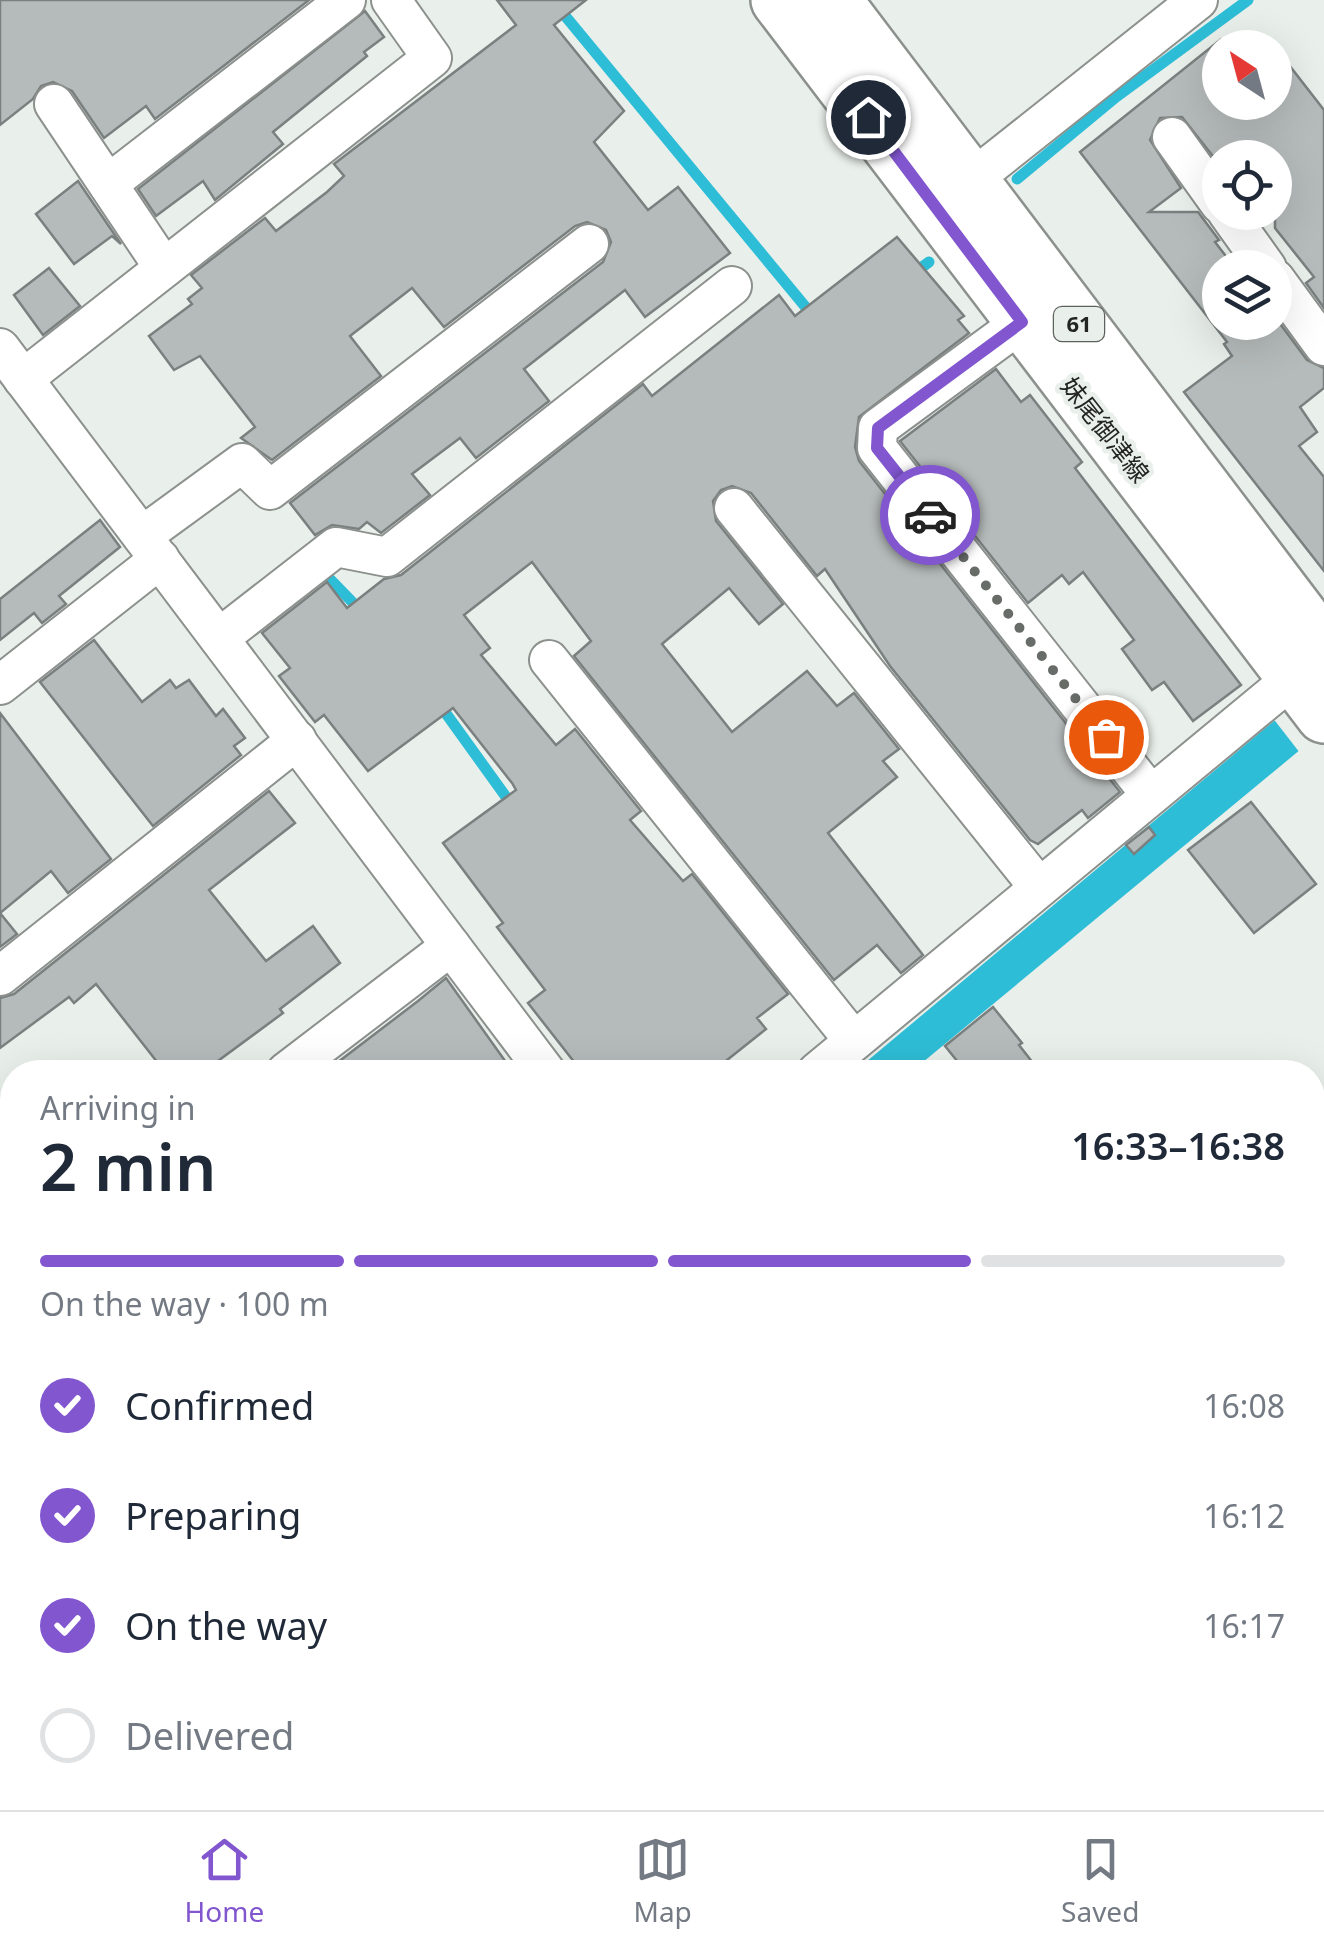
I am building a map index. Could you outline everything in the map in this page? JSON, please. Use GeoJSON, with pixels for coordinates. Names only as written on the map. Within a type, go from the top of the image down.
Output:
{"type":"FeatureCollection","features":[{"type":"Feature","properties":{"kind":"main road","name":"妹尾御津線"},"geometry":{"type":"LineString","coordinates":[[779,0],[1040,310],[1314,676]]}},
{"type":"Feature","properties":{"kind":"main road","name":"妹尾御津線"},"geometry":{"type":"LineString","coordinates":[[834,0],[970,181],[1040,310]]}},
{"type":"Feature","properties":{"kind":"street"},"geometry":{"type":"LineString","coordinates":[[108,184],[346,0]]}},
{"type":"Feature","properties":{"kind":"street"},"geometry":{"type":"LineString","coordinates":[[23,379],[432,58],[392,0]]}},
{"type":"Feature","properties":{"kind":"street"},"geometry":{"type":"LineString","coordinates":[[970,181],[1198,0]]}},
{"type":"Feature","properties":{"kind":"street"},"geometry":{"type":"LineString","coordinates":[[54,104],[164,268]]}},
{"type":"Feature","properties":{"kind":"street"},"geometry":{"type":"LineString","coordinates":[[1172,137],[1202,179]]}},
{"type":"Feature","properties":{"kind":"street"},"geometry":{"type":"LineString","coordinates":[[0,685],[242,463],[270,490],[588,244]]}},
{"type":"Feature","properties":{"kind":"street"},"geometry":{"type":"LineString","coordinates":[[219,638],[336,548],[387,557],[732,286]]}},
{"type":"Feature","properties":{"kind":"street"},"geometry":{"type":"LineString","coordinates":[[1292,302],[1324,346]]}},
{"type":"Feature","properties":{"kind":"street"},"geometry":{"type":"LineString","coordinates":[[1040,310],[878,428],[877,448],[1151,794]]}},
{"type":"Feature","properties":{"kind":"street"},"geometry":{"type":"LineString","coordinates":[[0,348],[537,1060]]}},
{"type":"Feature","properties":{"kind":"street"},"geometry":{"type":"LineString","coordinates":[[734,508],[1038,886]]}},
{"type":"Feature","properties":{"kind":"street"},"geometry":{"type":"LineString","coordinates":[[549,660],[854,1041]]}},
{"type":"Feature","properties":{"kind":"street"},"geometry":{"type":"LineString","coordinates":[[831,1060],[1151,794],[1314,676]]}},
{"type":"Feature","properties":{"kind":"street"},"geometry":{"type":"LineString","coordinates":[[0,976],[297,740]]}},
{"type":"Feature","properties":{"kind":"street"},"geometry":{"type":"LineString","coordinates":[[302,1060],[451,946]]}},
{"type":"Feature","properties":{"kind":"water"},"geometry":{"type":"Polygon","coordinates":[[[1324,679],[1324,730],[925,1060],[868,1060],[1324,679]]]}},
{"type":"Feature","properties":{"kind":"pier"},"geometry":{"type":"Polygon","coordinates":[[[1323,674],[1324,735],[1300,753],[1272,717],[1323,674]]]}},
{"type":"Feature","properties":{"kind":"building"},"geometry":{"type":"Polygon","coordinates":[[[0,0],[309,0],[155,119],[146,106],[104,138],[72,91],[53,82],[41,86],[33,99],[0,125],[0,0]]]}},
{"type":"Feature","properties":{"kind":"building"},"geometry":{"type":"Polygon","coordinates":[[[497,0],[586,0],[554,25],[624,111],[594,142],[648,210],[678,187],[730,253],[645,317],[625,290],[524,369],[549,401],[476,458],[460,438],[412,474],[430,495],[381,533],[367,522],[359,529],[332,525],[315,535],[290,503],[603,262],[611,242],[606,230],[587,222],[575,226],[444,327],[412,288],[350,336],[381,376],[272,460],[241,438],[255,427],[200,356],[174,370],[149,336],[192,304],[188,299],[202,288],[191,275],[265,218],[276,231],[327,192],[344,176],[334,164],[516,25],[497,0]]]}},
{"type":"Feature","properties":{"kind":"building"},"geometry":{"type":"Polygon","coordinates":[[[365,11],[384,37],[364,52],[367,56],[273,132],[283,144],[215,200],[203,181],[156,216],[138,189],[365,11]]]}},
{"type":"Feature","properties":{"kind":"building"},"geometry":{"type":"Polygon","coordinates":[[[1202,54],[1202,120],[1292,120],[1292,69],[1324,110],[1324,308],[1306,283],[1314,277],[1277,230],[1292,230],[1292,140],[1202,142],[1182,117],[1160,118],[1150,140],[1181,188],[1149,212],[1198,212],[1202,230],[1212,230],[1219,240],[1215,242],[1221,250],[1202,250],[1202,310],[1080,152],[1202,54]]]}},
{"type":"Feature","properties":{"kind":"building"},"geometry":{"type":"Polygon","coordinates":[[[78,181],[121,244],[112,236],[74,264],[36,214],[78,181]]]}},
{"type":"Feature","properties":{"kind":"building"},"geometry":{"type":"Polygon","coordinates":[[[897,237],[964,316],[958,320],[969,333],[859,417],[855,447],[859,461],[1120,792],[1088,818],[1082,810],[1038,844],[1030,840],[890,666],[825,569],[817,576],[751,493],[732,486],[721,490],[713,501],[716,521],[783,604],[759,624],[729,588],[662,644],[732,732],[807,671],[837,706],[854,693],[899,749],[883,761],[897,777],[828,833],[923,955],[901,973],[877,945],[834,980],[574,656],[591,641],[532,562],[464,615],[490,648],[481,655],[556,745],[575,729],[641,811],[630,820],[683,881],[692,874],[788,994],[757,1018],[766,1029],[727,1060],[573,1060],[528,1003],[545,990],[497,927],[503,923],[443,843],[516,790],[512,783],[453,708],[368,771],[324,715],[315,722],[279,676],[290,668],[262,633],[327,582],[347,608],[384,579],[401,575],[643,384],[652,396],[779,295],[795,316],[897,237]]]}},
{"type":"Feature","properties":{"kind":"building"},"geometry":{"type":"Polygon","coordinates":[[[49,268],[80,306],[43,335],[14,295],[49,268]]]}},
{"type":"Feature","properties":{"kind":"building"},"geometry":{"type":"Polygon","coordinates":[[[1292,340],[1307,360],[1324,368],[1324,388],[1300,407],[1317,432],[1299,446],[1324,477],[1324,571],[1184,392],[1232,356],[1224,344],[1292,340]]]}},
{"type":"Feature","properties":{"kind":"building"},"geometry":{"type":"Polygon","coordinates":[[[996,369],[1021,402],[1030,395],[1082,462],[1075,468],[1241,685],[1193,721],[1164,682],[1152,690],[1122,649],[1134,640],[1083,572],[1069,584],[1062,575],[1028,603],[900,441],[996,369]]]}},
{"type":"Feature","properties":{"kind":"building"},"geometry":{"type":"Polygon","coordinates":[[[100,520],[120,547],[59,596],[66,604],[42,623],[34,613],[0,640],[0,599],[100,520]]]}},
{"type":"Feature","properties":{"kind":"building"},"geometry":{"type":"Polygon","coordinates":[[[94,640],[142,702],[170,680],[176,688],[189,680],[216,716],[223,709],[245,738],[234,746],[241,755],[153,826],[40,682],[94,640]]]}},
{"type":"Feature","properties":{"kind":"building"},"geometry":{"type":"Polygon","coordinates":[[[0,713],[111,859],[68,893],[51,871],[0,913],[0,713]]]}},
{"type":"Feature","properties":{"kind":"building"},"geometry":{"type":"Polygon","coordinates":[[[269,791],[295,823],[209,890],[266,961],[313,926],[340,963],[280,1009],[283,1013],[219,1060],[156,1060],[96,984],[74,1003],[69,997],[0,1048],[0,998],[14,994],[269,791]]]}},
{"type":"Feature","properties":{"kind":"building"},"geometry":{"type":"Polygon","coordinates":[[[1251,802],[1316,884],[1254,933],[1188,850],[1251,802]]]}},
{"type":"Feature","properties":{"kind":"building"},"geometry":{"type":"Polygon","coordinates":[[[1149,827],[1155,835],[1134,854],[1126,845],[1149,827]]]}},
{"type":"Feature","properties":{"kind":"building"},"geometry":{"type":"Polygon","coordinates":[[[0,913],[17,934],[0,947],[0,913]]]}},
{"type":"Feature","properties":{"kind":"building"},"geometry":{"type":"Polygon","coordinates":[[[446,978],[504,1060],[341,1060],[446,978]]]}},
{"type":"Feature","properties":{"kind":"building"},"geometry":{"type":"Polygon","coordinates":[[[993,1007],[1031,1060],[956,1060],[945,1046],[993,1007]]]}},
{"type":"Feature","properties":{"kind":"waterway"},"geometry":{"type":"LineString","coordinates":[[552,0],[813,316]]}},
{"type":"Feature","properties":{"kind":"waterway"},"geometry":{"type":"LineString","coordinates":[[1017,179],[1116,97],[1248,0]]}},
{"type":"Feature","properties":{"kind":"waterway"},"geometry":{"type":"LineString","coordinates":[[910,276],[929,262]]}},
{"type":"Feature","properties":{"kind":"waterway"},"geometry":{"type":"LineString","coordinates":[[326,575],[361,611]]}},
{"type":"Feature","properties":{"kind":"waterway"},"geometry":{"type":"LineString","coordinates":[[437,701],[514,808]]}},
{"type":"Feature","properties":{"kind":"waterway"},"geometry":{"type":"LineString","coordinates":[[715,1055],[719,1060]]}},
{"type":"Feature","properties":{"kind":"way so far"},"geometry":{"type":"LineString","coordinates":[[930,515],[1106,737]]}},
{"type":"Feature","properties":{"kind":"route"},"geometry":{"type":"LineString","coordinates":[[868,117],[1022,322],[878,428],[877,448],[930,515]]}}]}
